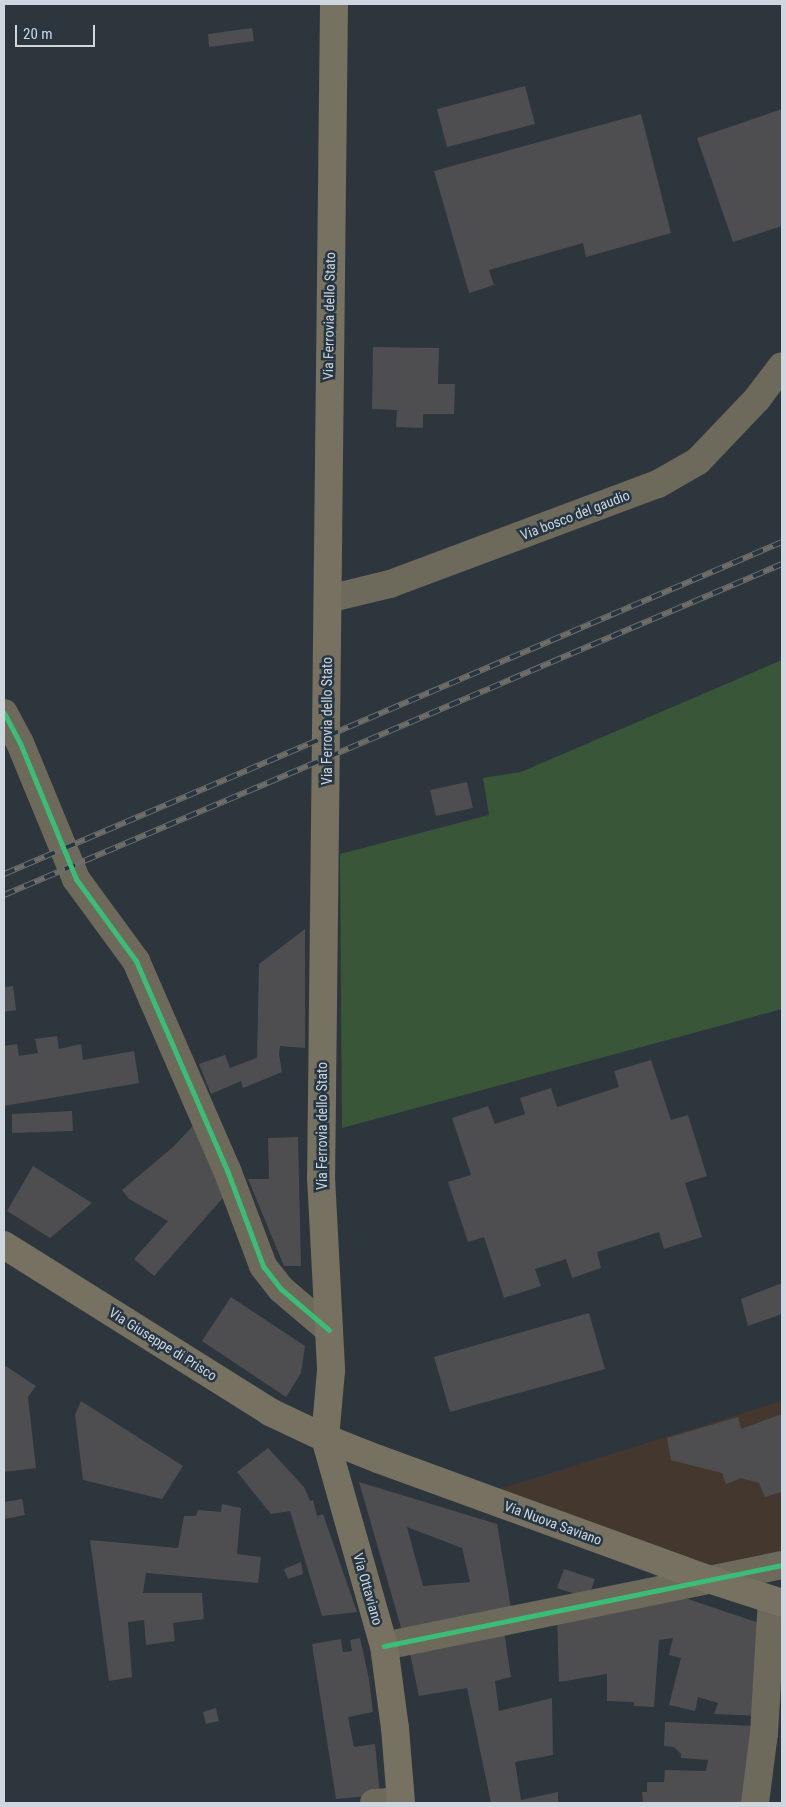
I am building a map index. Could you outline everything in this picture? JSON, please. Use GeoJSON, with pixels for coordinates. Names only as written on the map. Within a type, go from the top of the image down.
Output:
{"type":"FeatureCollection","features":[{"type":"Feature","properties":{"kind":"main road","name":"Via Ferrovia dello Stato"},"geometry":{"type":"LineString","coordinates":[[325,1438],[331,1371],[321,1177],[334,4]]}},
{"type":"Feature","properties":{"kind":"main road","name":"Via Giuseppe di Prisco"},"geometry":{"type":"LineString","coordinates":[[4,1245],[270,1412],[325,1438]]}},
{"type":"Feature","properties":{"kind":"main road","name":"Via Nuova Saviano"},"geometry":{"type":"LineString","coordinates":[[325,1438],[711,1580],[777,1601]]}},
{"type":"Feature","properties":{"kind":"main road","name":"Via Ottaviano"},"geometry":{"type":"LineString","coordinates":[[325,1438],[384,1646],[396,1728],[392,1802]]}},
{"type":"Feature","properties":{"kind":"street","name":"Via bosco del gaudio"},"geometry":{"type":"LineString","coordinates":[[328,599],[390,584],[658,484],[698,461],[757,399],[782,366]]}},
{"type":"Feature","properties":{"kind":"street"},"geometry":{"type":"LineString","coordinates":[[4,713],[20,743],[76,879],[136,961],[227,1170],[263,1266],[281,1289],[329,1330]]}},
{"type":"Feature","properties":{"kind":"street"},"geometry":{"type":"LineString","coordinates":[[384,1646],[782,1565]]}},
{"type":"Feature","properties":{"kind":"street"},"geometry":{"type":"LineString","coordinates":[[755,1803],[777,1601]]}},
{"type":"Feature","properties":{"kind":"shaded area"},"geometry":{"type":"Polygon","coordinates":[[[782,1401],[782,1559],[712,1574],[486,1493],[782,1401]]]}},
{"type":"Feature","properties":{"kind":"green space"},"geometry":{"type":"Polygon","coordinates":[[[782,660],[782,1009],[342,1128],[340,854],[489,815],[483,778],[521,772],[782,660]]]}},
{"type":"Feature","properties":{"kind":"building"},"geometry":{"type":"Polygon","coordinates":[[[252,28],[254,41],[209,47],[208,34],[252,28]]]}},
{"type":"Feature","properties":{"kind":"building"},"geometry":{"type":"Polygon","coordinates":[[[525,86],[535,124],[447,147],[437,109],[525,86]]]}},
{"type":"Feature","properties":{"kind":"building"},"geometry":{"type":"Polygon","coordinates":[[[782,109],[782,226],[733,242],[697,138],[782,109]]]}},
{"type":"Feature","properties":{"kind":"building"},"geometry":{"type":"Polygon","coordinates":[[[641,114],[671,233],[586,257],[583,243],[489,270],[494,285],[469,293],[434,171],[641,114]]]}},
{"type":"Feature","properties":{"kind":"building"},"geometry":{"type":"Polygon","coordinates":[[[373,347],[439,348],[438,384],[455,384],[454,414],[423,414],[423,428],[396,427],[397,410],[372,409],[373,347]]]}},
{"type":"Feature","properties":{"kind":"building"},"geometry":{"type":"Polygon","coordinates":[[[467,782],[473,808],[436,816],[430,790],[467,782]]]}},
{"type":"Feature","properties":{"kind":"building"},"geometry":{"type":"Polygon","coordinates":[[[305,929],[305,1048],[280,1046],[279,1054],[282,1072],[243,1088],[241,1081],[211,1094],[199,1064],[225,1055],[230,1068],[257,1058],[259,964],[305,929]]]}},
{"type":"Feature","properties":{"kind":"building"},"geometry":{"type":"Polygon","coordinates":[[[13,986],[16,1010],[4,1012],[4,987],[13,986]]]}},
{"type":"Feature","properties":{"kind":"building"},"geometry":{"type":"Polygon","coordinates":[[[57,1036],[59,1049],[81,1044],[83,1060],[134,1051],[139,1083],[4,1106],[4,1046],[17,1044],[19,1056],[38,1053],[35,1039],[57,1036]]]}},
{"type":"Feature","properties":{"kind":"building"},"geometry":{"type":"Polygon","coordinates":[[[651,1060],[671,1120],[688,1115],[707,1176],[685,1183],[702,1237],[664,1249],[659,1232],[597,1252],[601,1268],[572,1278],[566,1259],[535,1269],[541,1286],[504,1298],[484,1237],[468,1242],[448,1182],[471,1175],[452,1118],[488,1106],[495,1124],[525,1114],[520,1098],[551,1088],[557,1107],[619,1087],[614,1071],[651,1060]]]}},
{"type":"Feature","properties":{"kind":"building"},"geometry":{"type":"Polygon","coordinates":[[[72,1111],[73,1131],[12,1133],[12,1114],[72,1111]]]}},
{"type":"Feature","properties":{"kind":"building"},"geometry":{"type":"Polygon","coordinates":[[[193,1126],[212,1151],[229,1191],[154,1276],[134,1259],[168,1221],[129,1199],[122,1190],[173,1147],[193,1126]]]}},
{"type":"Feature","properties":{"kind":"building"},"geometry":{"type":"Polygon","coordinates":[[[298,1137],[301,1266],[284,1266],[248,1179],[269,1179],[268,1138],[298,1137]]]}},
{"type":"Feature","properties":{"kind":"building"},"geometry":{"type":"Polygon","coordinates":[[[33,1166],[92,1203],[50,1238],[7,1211],[33,1166]]]}},
{"type":"Feature","properties":{"kind":"building"},"geometry":{"type":"Polygon","coordinates":[[[782,1283],[782,1314],[748,1326],[741,1299],[782,1283]]]}},
{"type":"Feature","properties":{"kind":"building"},"geometry":{"type":"Polygon","coordinates":[[[231,1297],[305,1346],[301,1373],[286,1397],[202,1341],[231,1297]]]}},
{"type":"Feature","properties":{"kind":"building"},"geometry":{"type":"Polygon","coordinates":[[[589,1313],[605,1369],[450,1412],[434,1357],[589,1313]]]}},
{"type":"Feature","properties":{"kind":"building"},"geometry":{"type":"Polygon","coordinates":[[[4,1365],[36,1386],[28,1397],[36,1468],[4,1472],[4,1365]]]}},
{"type":"Feature","properties":{"kind":"building"},"geometry":{"type":"Polygon","coordinates":[[[81,1401],[183,1466],[162,1499],[83,1480],[75,1415],[81,1401]]]}},
{"type":"Feature","properties":{"kind":"building"},"geometry":{"type":"Polygon","coordinates":[[[782,1414],[782,1492],[765,1497],[759,1483],[741,1478],[726,1484],[722,1473],[671,1460],[667,1438],[738,1417],[741,1429],[782,1414]]]}},
{"type":"Feature","properties":{"kind":"building"},"geometry":{"type":"Polygon","coordinates":[[[268,1448],[304,1487],[310,1501],[313,1500],[317,1516],[323,1514],[357,1612],[322,1616],[290,1511],[271,1514],[237,1472],[268,1448]]]}},
{"type":"Feature","properties":{"kind":"building"},"geometry":{"type":"Polygon","coordinates":[[[359,1482],[497,1524],[511,1608],[402,1631],[359,1482]],[[407,1527],[423,1586],[470,1582],[462,1548],[407,1527]]]}},
{"type":"Feature","properties":{"kind":"building"},"geometry":{"type":"Polygon","coordinates":[[[22,1499],[25,1515],[4,1519],[4,1502],[22,1499]]]}},
{"type":"Feature","properties":{"kind":"building"},"geometry":{"type":"Polygon","coordinates":[[[222,1504],[241,1508],[237,1554],[261,1557],[258,1583],[146,1573],[143,1593],[202,1593],[204,1619],[173,1623],[175,1641],[146,1645],[144,1620],[128,1622],[132,1677],[109,1681],[90,1540],[178,1548],[184,1516],[196,1516],[198,1510],[221,1512],[222,1504]]]}},
{"type":"Feature","properties":{"kind":"building"},"geometry":{"type":"Polygon","coordinates":[[[301,1562],[303,1574],[288,1579],[284,1569],[301,1562]]]}},
{"type":"Feature","properties":{"kind":"building"},"geometry":{"type":"Polygon","coordinates":[[[564,1569],[595,1579],[588,1598],[557,1588],[564,1569]]]}},
{"type":"Feature","properties":{"kind":"building"},"geometry":{"type":"Polygon","coordinates":[[[670,1593],[762,1624],[762,1716],[714,1714],[718,1703],[698,1697],[695,1711],[669,1705],[681,1658],[669,1655],[673,1638],[659,1640],[654,1707],[634,1706],[634,1702],[607,1701],[607,1674],[559,1682],[557,1616],[670,1593]]]}},
{"type":"Feature","properties":{"kind":"building"},"geometry":{"type":"Polygon","coordinates":[[[503,1625],[511,1677],[495,1681],[499,1711],[552,1698],[553,1755],[515,1762],[521,1800],[558,1792],[558,1803],[491,1803],[467,1688],[419,1696],[409,1649],[503,1625]]]}},
{"type":"Feature","properties":{"kind":"building"},"geometry":{"type":"Polygon","coordinates":[[[360,1638],[369,1679],[373,1712],[348,1717],[354,1747],[375,1744],[380,1795],[336,1799],[312,1644],[341,1639],[343,1652],[352,1651],[350,1640],[360,1638]]]}},
{"type":"Feature","properties":{"kind":"building"},"geometry":{"type":"Polygon","coordinates":[[[216,1708],[219,1721],[206,1724],[203,1712],[216,1708]]]}},
{"type":"Feature","properties":{"kind":"building"},"geometry":{"type":"Polygon","coordinates":[[[665,1722],[756,1726],[745,1803],[643,1803],[642,1792],[647,1792],[647,1782],[664,1782],[665,1770],[706,1771],[708,1760],[681,1758],[681,1754],[674,1747],[664,1746],[665,1722]]]}},
{"type":"Feature","properties":{"kind":"railway"},"geometry":{"type":"LineString","coordinates":[[4,874],[782,542]]}},
{"type":"Feature","properties":{"kind":"railway"},"geometry":{"type":"LineString","coordinates":[[4,895],[782,564]]}},
{"type":"Feature","properties":{"kind":"cycle path"},"geometry":{"type":"LineString","coordinates":[[4,713],[20,743],[76,879],[136,961],[227,1170],[263,1266],[281,1289],[329,1330]]}},
{"type":"Feature","properties":{"kind":"cycle path"},"geometry":{"type":"LineString","coordinates":[[384,1646],[782,1565]]}}]}
